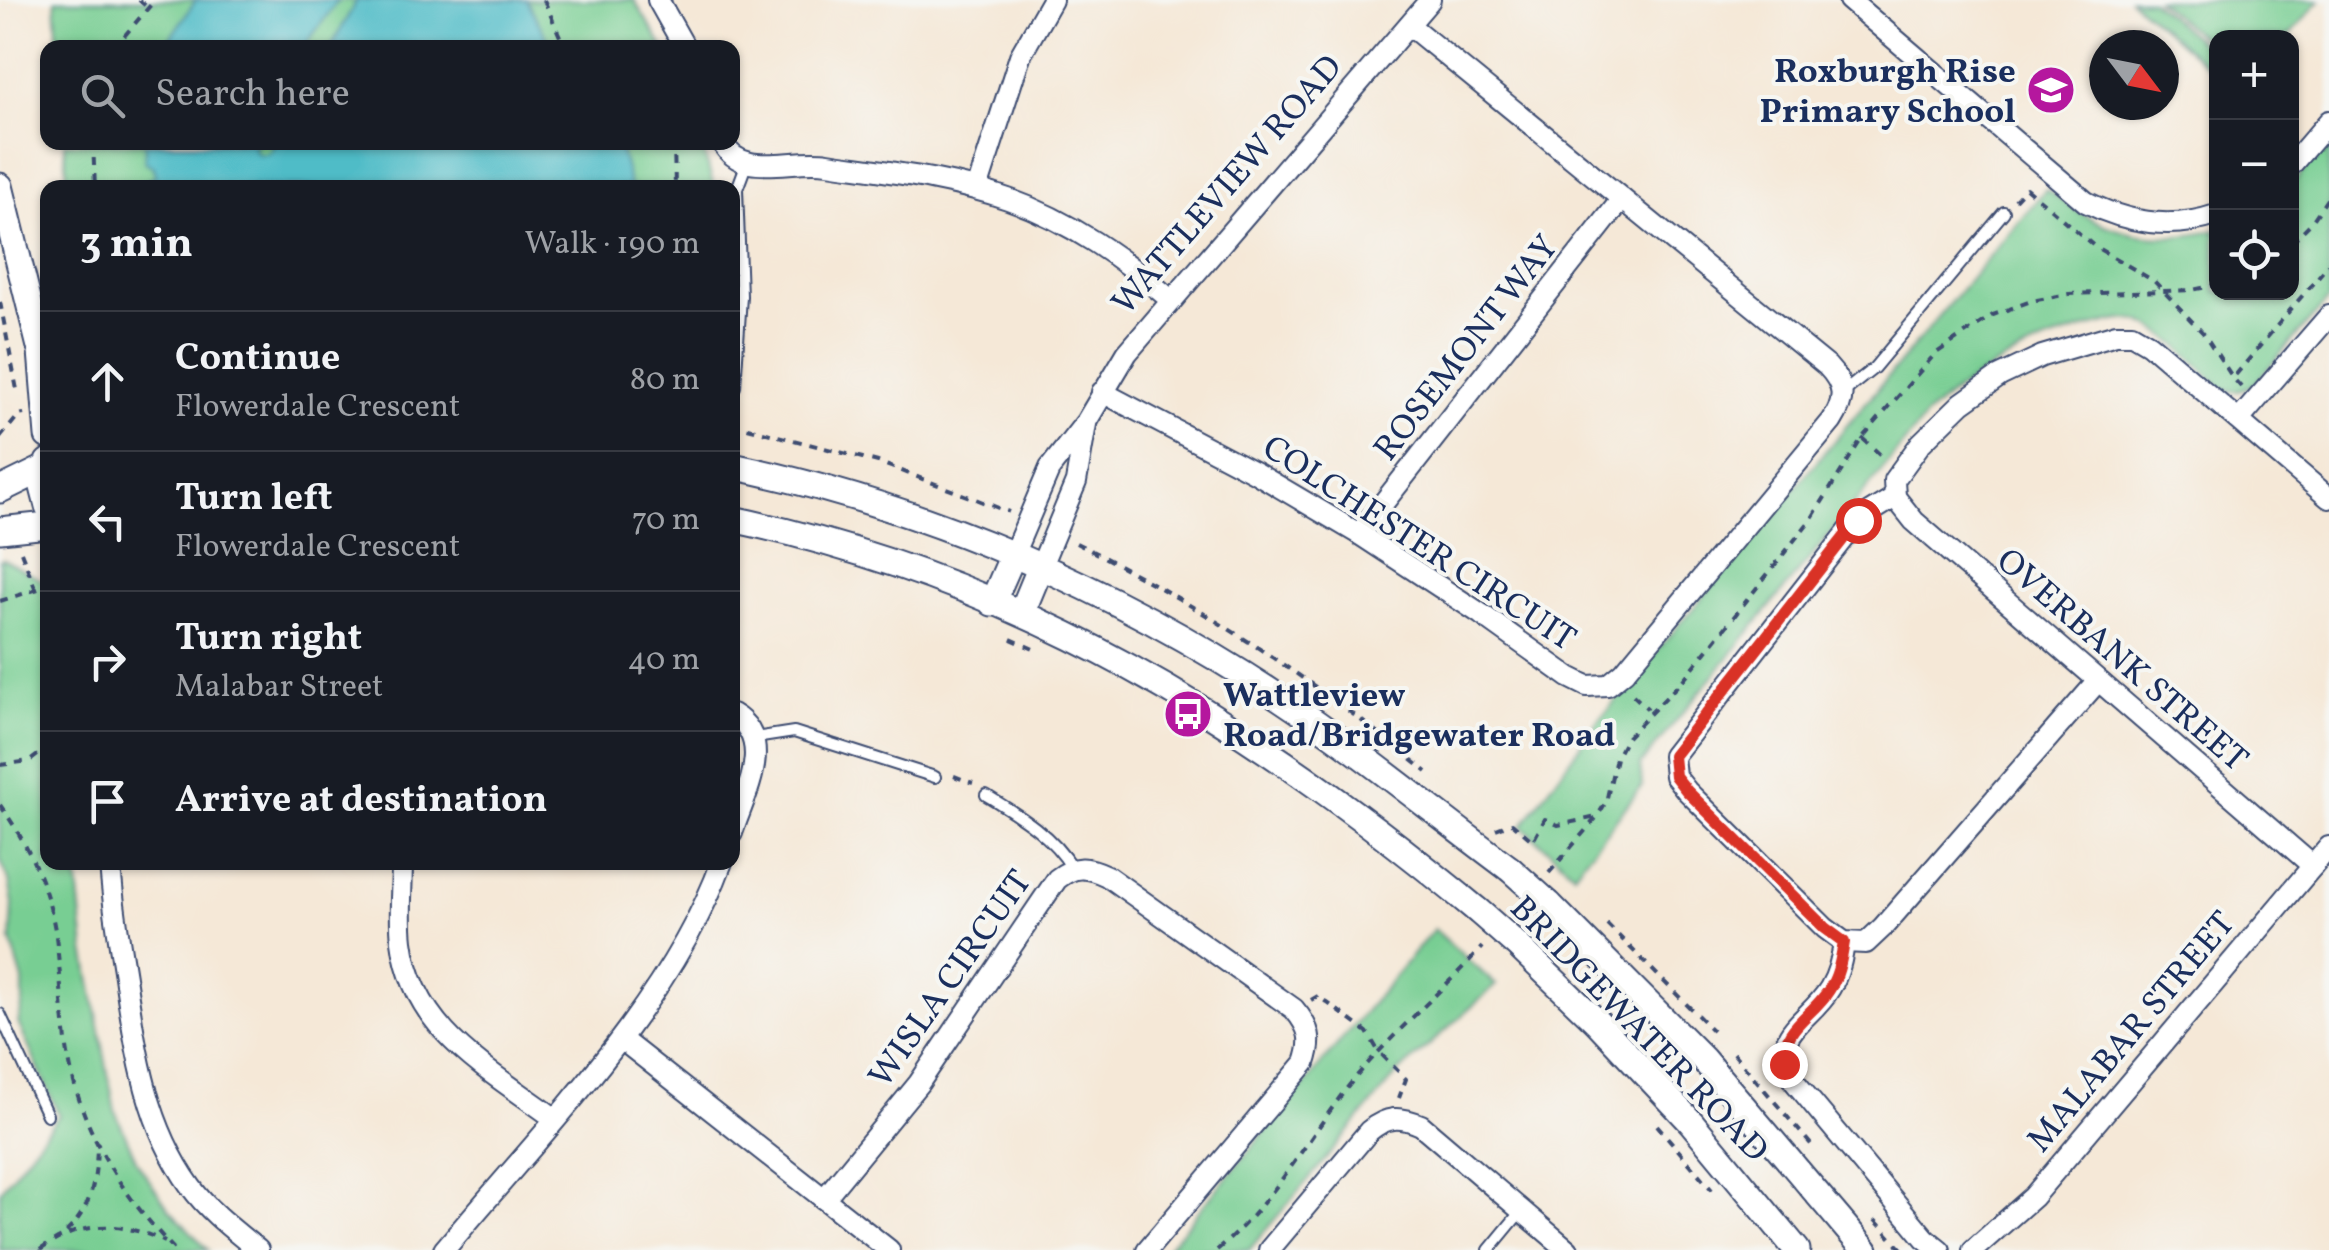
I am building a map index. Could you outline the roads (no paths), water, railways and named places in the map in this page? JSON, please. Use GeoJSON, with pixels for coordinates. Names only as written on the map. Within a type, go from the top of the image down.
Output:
{"type":"FeatureCollection","features":[{"type":"Feature","properties":{"kind":"street"},"geometry":{"type":"LineString","coordinates":[[658,0],[680,40]]}},
{"type":"Feature","properties":{"kind":"street"},"geometry":{"type":"LineString","coordinates":[[976,189],[1020,56],[1052,0]]}},
{"type":"Feature","properties":{"kind":"street","name":"WATTLEVIEW ROAD"},"geometry":{"type":"LineString","coordinates":[[992,602],[1050,468],[1086,422],[1128,352],[1430,0]]}},
{"type":"Feature","properties":{"kind":"street"},"geometry":{"type":"LineString","coordinates":[[1849,0],[2086,202],[2118,216],[2154,223],[2209,218]]}},
{"type":"Feature","properties":{"kind":"street"},"geometry":{"type":"LineString","coordinates":[[1409,25],[1827,366],[1844,392]]}},
{"type":"Feature","properties":{"kind":"street"},"geometry":{"type":"LineString","coordinates":[[2299,156],[2329,120]]}},
{"type":"Feature","properties":{"kind":"street"},"geometry":{"type":"LineString","coordinates":[[726,150],[746,165],[806,160],[976,189],[1011,200],[1103,246],[1171,300]]}},
{"type":"Feature","properties":{"kind":"street","name":"ROSEMONT WAY"},"geometry":{"type":"LineString","coordinates":[[1358,534],[1622,199]]}},
{"type":"Feature","properties":{"kind":"street"},"geometry":{"type":"LineString","coordinates":[[1,201],[40,347]]}},
{"type":"Feature","properties":{"kind":"street"},"geometry":{"type":"LineString","coordinates":[[18,260],[40,297]]}},
{"type":"Feature","properties":{"kind":"street"},"geometry":{"type":"LineString","coordinates":[[2239,420],[2329,316]]}},
{"type":"Feature","properties":{"kind":"street"},"geometry":{"type":"LineString","coordinates":[[2098,681],[1866,943],[1844,942],[1825,928],[1675,776],[1673,756],[1852,527],[1895,498],[1894,480],[1898,472],[1947,415],[2000,376],[2042,356],[2116,334],[2139,337],[2329,498]]}},
{"type":"Feature","properties":{"kind":"street","name":"COLCHESTER CIRCUIT"},"geometry":{"type":"LineString","coordinates":[[1102,392],[1256,473],[1358,534],[1587,686],[1608,685],[1624,672],[1832,421],[1844,392]]}},
{"type":"Feature","properties":{"kind":"street","name":"WATTLEVIEW ROAD"},"geometry":{"type":"LineString","coordinates":[[1022,612],[1076,482],[1086,422]]}},
{"type":"Feature","properties":{"kind":"street"},"geometry":{"type":"LineString","coordinates":[[0,490],[40,468]]}},
{"type":"Feature","properties":{"kind":"street","name":"BRIDGEWATER ROAD"},"geometry":{"type":"LineString","coordinates":[[740,468],[806,482],[930,522],[1041,566],[1163,627],[1278,697],[1385,772],[1549,904],[1704,1059],[1864,1250]]}},
{"type":"Feature","properties":{"kind":"street","name":"OVERBANK STREET"},"geometry":{"type":"LineString","coordinates":[[1895,498],[1914,521],[2313,866]]}},
{"type":"Feature","properties":{"kind":"street","name":"BRIDGEWATER ROAD"},"geometry":{"type":"LineString","coordinates":[[740,522],[821,542],[1022,612],[1138,670],[1238,730],[1361,817],[1477,910],[1504,940],[1597,1022],[1691,1122],[1797,1250]]}},
{"type":"Feature","properties":{"kind":"street"},"geometry":{"type":"LineString","coordinates":[[0,530],[40,525]]}},
{"type":"Feature","properties":{"kind":"street"},"geometry":{"type":"LineString","coordinates":[[740,720],[756,738],[755,762],[740,808]]}},
{"type":"Feature","properties":{"kind":"street","name":"MALABAR STREET"},"geometry":{"type":"LineString","coordinates":[[1974,1250],[2032,1197],[2329,847]]}},
{"type":"Feature","properties":{"kind":"street","name":"WISLA CIRCUIT"},"geometry":{"type":"LineString","coordinates":[[824,1198],[919,1083],[1057,880],[1072,868],[1090,868],[1107,876],[1294,1009],[1307,1024],[1311,1044],[1305,1063],[1147,1250]]}},
{"type":"Feature","properties":{"kind":"street"},"geometry":{"type":"LineString","coordinates":[[111,870],[147,1098],[167,1148],[192,1189],[258,1250]]}},
{"type":"Feature","properties":{"kind":"street"},"geometry":{"type":"LineString","coordinates":[[402,870],[402,939],[409,975],[424,1008],[448,1039],[554,1118]]}},
{"type":"Feature","properties":{"kind":"street"},"geometry":{"type":"LineString","coordinates":[[444,1250],[621,1039],[675,958],[719,870]]}},
{"type":"Feature","properties":{"kind":"street"},"geometry":{"type":"LineString","coordinates":[[1844,942],[1840,966],[1829,990],[1792,1030],[1783,1047],[1784,1064],[1877,1181],[1940,1250]]}},
{"type":"Feature","properties":{"kind":"street"},"geometry":{"type":"LineString","coordinates":[[621,1039],[889,1250]]}},
{"type":"Feature","properties":{"kind":"street"},"geometry":{"type":"LineString","coordinates":[[1269,1250],[1369,1131],[1393,1118],[1406,1118],[1421,1125],[1568,1250]]}},
{"type":"Feature","properties":{"kind":"lane"},"geometry":{"type":"LineString","coordinates":[[740,181],[746,165]]}},
{"type":"Feature","properties":{"kind":"lane"},"geometry":{"type":"LineString","coordinates":[[1844,392],[1874,368],[2004,212]]}},
{"type":"Feature","properties":{"kind":"lane"},"geometry":{"type":"LineString","coordinates":[[740,269],[740,309]]}},
{"type":"Feature","properties":{"kind":"lane"},"geometry":{"type":"LineString","coordinates":[[756,738],[794,732],[935,777]]}},
{"type":"Feature","properties":{"kind":"lane"},"geometry":{"type":"LineString","coordinates":[[986,796],[1035,826],[1060,849],[1072,868]]}},
{"type":"Feature","properties":{"kind":"lane"},"geometry":{"type":"LineString","coordinates":[[0,1014],[47,1115]]}},
{"type":"Feature","properties":{"kind":"lane"},"geometry":{"type":"LineString","coordinates":[[1489,1250],[1522,1210]]}},
{"type":"Feature","properties":{"kind":"water"},"geometry":{"type":"Polygon","coordinates":[[[196,0],[338,0],[309,40],[169,40],[196,0]]]}},
{"type":"Feature","properties":{"kind":"water"},"geometry":{"type":"Polygon","coordinates":[[[357,0],[526,0],[548,40],[335,40],[357,0]]]}},
{"type":"Feature","properties":{"kind":"water"},"geometry":{"type":"Polygon","coordinates":[[[145,150],[255,150],[259,155],[271,150],[621,150],[628,180],[148,180],[155,177],[154,167],[145,162],[145,150]]]}},
{"type":"Feature","properties":{"kind":"place","name":"Roxburgh Rise Primary School"},"geometry":{"type":"Point","coordinates":[2051,90]}},
{"type":"Feature","properties":{"kind":"place","name":"Wattleview Road/Bridgewater Road"},"geometry":{"type":"Point","coordinates":[1188,714]}}]}
